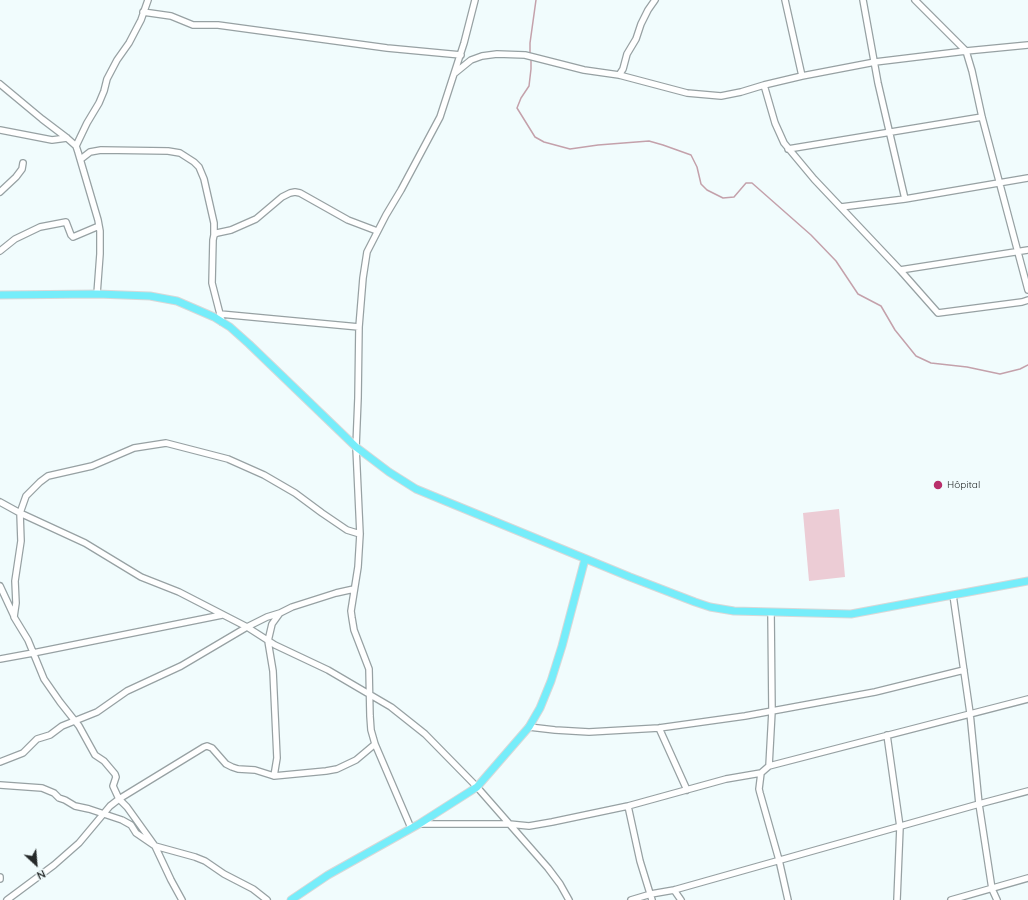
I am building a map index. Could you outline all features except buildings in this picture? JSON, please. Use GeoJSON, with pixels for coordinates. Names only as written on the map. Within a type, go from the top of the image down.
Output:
{"type":"FeatureCollection","features":[{"type":"Feature","properties":{"kind":"main road"},"geometry":{"type":"LineString","coordinates":[[0,295],[97,294],[150,296],[177,301],[214,316],[230,327],[249,344],[356,447],[389,472],[416,489],[585,559],[710,607],[734,611],[851,614],[1028,581]]}},
{"type":"Feature","properties":{"kind":"main road"},"geometry":{"type":"LineString","coordinates":[[292,900],[328,875],[419,824],[477,787],[529,727],[540,708],[551,681],[562,646],[585,559]]}},
{"type":"Feature","properties":{"kind":"street"},"geometry":{"type":"LineString","coordinates":[[76,146],[99,103],[104,91],[106,79],[129,43],[148,0]]}},
{"type":"Feature","properties":{"kind":"street"},"geometry":{"type":"LineString","coordinates":[[411,828],[375,744],[371,730],[369,669],[354,630],[351,611],[358,566],[360,534],[356,447],[359,327],[364,264],[367,252],[377,231],[435,128],[446,102],[475,0]]}},
{"type":"Feature","properties":{"kind":"street"},"geometry":{"type":"LineString","coordinates":[[619,75],[623,69],[627,54],[636,39],[641,24],[648,10],[656,0]]}},
{"type":"Feature","properties":{"kind":"street"},"geometry":{"type":"LineString","coordinates":[[784,0],[802,76]]}},
{"type":"Feature","properties":{"kind":"street"},"geometry":{"type":"LineString","coordinates":[[863,0],[889,132],[905,199]]}},
{"type":"Feature","properties":{"kind":"street"},"geometry":{"type":"LineString","coordinates":[[915,0],[966,51],[999,183],[1019,252],[1028,290]]}},
{"type":"Feature","properties":{"kind":"street"},"geometry":{"type":"LineString","coordinates":[[143,12],[171,16],[197,25],[218,25],[387,48],[460,55]]}},
{"type":"Feature","properties":{"kind":"street"},"geometry":{"type":"LineString","coordinates":[[455,73],[471,60],[482,56],[496,54],[525,55],[584,70],[619,75],[687,93],[699,95],[730,95],[802,76],[875,62],[1028,45]]}},
{"type":"Feature","properties":{"kind":"street"},"geometry":{"type":"LineString","coordinates":[[0,84],[76,146],[81,159],[99,229],[100,245],[97,294]]}},
{"type":"Feature","properties":{"kind":"street"},"geometry":{"type":"LineString","coordinates":[[764,85],[775,123],[782,140],[788,148],[814,179],[940,313],[1028,300]]}},
{"type":"Feature","properties":{"kind":"street"},"geometry":{"type":"LineString","coordinates":[[788,148],[982,117]]}},
{"type":"Feature","properties":{"kind":"street"},"geometry":{"type":"LineString","coordinates":[[0,130],[52,140],[67,138]]}},
{"type":"Feature","properties":{"kind":"street"},"geometry":{"type":"LineString","coordinates":[[81,159],[90,152],[101,150],[168,151],[180,153],[199,167],[214,223],[212,283],[222,322]]}},
{"type":"Feature","properties":{"kind":"street"},"geometry":{"type":"LineString","coordinates":[[0,192],[16,177],[22,169],[23,164]]}},
{"type":"Feature","properties":{"kind":"street"},"geometry":{"type":"LineString","coordinates":[[841,207],[905,199],[1028,178]]}},
{"type":"Feature","properties":{"kind":"street"},"geometry":{"type":"LineString","coordinates":[[214,235],[231,230],[256,219],[282,197],[295,192],[300,193],[348,220],[377,231]]}},
{"type":"Feature","properties":{"kind":"street"},"geometry":{"type":"LineString","coordinates":[[0,251],[15,239],[40,227],[66,222],[73,238],[99,229]]}},
{"type":"Feature","properties":{"kind":"street"},"geometry":{"type":"LineString","coordinates":[[900,270],[1028,250]]}},
{"type":"Feature","properties":{"kind":"street"},"geometry":{"type":"LineString","coordinates":[[220,314],[359,327]]}},
{"type":"Feature","properties":{"kind":"street"},"geometry":{"type":"LineString","coordinates":[[14,617],[16,602],[15,581],[21,541],[20,513],[26,496],[48,476],[92,466],[134,448],[166,443],[228,459],[264,475],[295,493],[347,530],[360,534]]}},
{"type":"Feature","properties":{"kind":"street"},"geometry":{"type":"LineString","coordinates":[[0,502],[20,513],[85,543],[141,577],[179,592],[247,627],[268,641],[294,655],[328,670],[370,693],[404,716],[425,734],[477,787],[548,868],[560,884],[569,900]]}},
{"type":"Feature","properties":{"kind":"street"},"geometry":{"type":"LineString","coordinates":[[0,586],[14,617],[28,640],[44,678],[75,721],[94,755],[104,762],[115,774],[116,777],[113,786],[119,799],[127,807],[155,846],[182,900]]}},
{"type":"Feature","properties":{"kind":"street"},"geometry":{"type":"LineString","coordinates":[[0,762],[23,753],[34,741],[50,735],[62,726],[97,712],[127,691],[181,666],[247,627],[267,617],[324,596],[354,589]]}},
{"type":"Feature","properties":{"kind":"street"},"geometry":{"type":"LineString","coordinates":[[953,595],[970,713],[979,804],[992,889],[997,900]]}},
{"type":"Feature","properties":{"kind":"street"},"geometry":{"type":"LineString","coordinates":[[769,766],[772,711],[771,612]]}},
{"type":"Feature","properties":{"kind":"street"},"geometry":{"type":"LineString","coordinates":[[274,776],[277,758],[273,671],[268,641],[270,630],[280,613]]}},
{"type":"Feature","properties":{"kind":"street"},"geometry":{"type":"LineString","coordinates":[[0,658],[33,653],[222,615]]}},
{"type":"Feature","properties":{"kind":"street"},"geometry":{"type":"LineString","coordinates":[[529,727],[562,731],[590,732],[659,728],[772,711],[875,692],[964,670]]}},
{"type":"Feature","properties":{"kind":"street"},"geometry":{"type":"LineString","coordinates":[[419,824],[537,825],[628,806],[726,779],[761,773],[769,766],[1028,699]]}},
{"type":"Feature","properties":{"kind":"street"},"geometry":{"type":"LineString","coordinates":[[659,728],[687,790]]}},
{"type":"Feature","properties":{"kind":"street"},"geometry":{"type":"LineString","coordinates":[[887,735],[900,827],[897,900]]}},
{"type":"Feature","properties":{"kind":"street"},"geometry":{"type":"LineString","coordinates":[[7,900],[54,865],[79,842],[119,799],[206,746],[212,748],[226,764],[232,767],[238,769],[255,770],[274,776],[326,771],[337,768],[356,760],[375,744]]}},
{"type":"Feature","properties":{"kind":"street"},"geometry":{"type":"LineString","coordinates":[[761,773],[759,784],[760,793],[779,860],[788,900]]}},
{"type":"Feature","properties":{"kind":"street"},"geometry":{"type":"LineString","coordinates":[[0,785],[42,788],[54,793],[59,798],[75,806],[89,809],[126,822],[136,833],[155,846],[205,861],[224,874],[253,889],[267,900]]}},
{"type":"Feature","properties":{"kind":"street"},"geometry":{"type":"LineString","coordinates":[[631,900],[651,897],[1028,791]]}},
{"type":"Feature","properties":{"kind":"street"},"geometry":{"type":"LineString","coordinates":[[628,806],[640,861],[651,897]]}},
{"type":"Feature","properties":{"kind":"street"},"geometry":{"type":"LineString","coordinates":[[951,900],[1028,878]]}},
{"type":"Feature","properties":{"kind":"street"},"geometry":{"type":"LineString","coordinates":[[674,890],[681,900]]}},
{"type":"Feature","properties":{"kind":"shaded area"},"geometry":{"type":"Polygon","coordinates":[[[839,509],[845,577],[809,581],[803,513],[839,509]]]}},
{"type":"Feature","properties":{"kind":"waterway"},"geometry":{"type":"LineString","coordinates":[[530,54],[530,43],[536,0]]}},
{"type":"Feature","properties":{"kind":"waterway"},"geometry":{"type":"LineString","coordinates":[[531,58],[529,86],[521,98],[517,108],[535,137],[544,142],[570,149],[649,141],[663,145],[691,155],[697,167],[701,184],[707,190],[723,198],[734,197],[746,183],[752,183],[811,235],[836,261],[858,294],[881,306],[895,330],[916,356],[931,363],[967,367],[1000,374],[1020,369],[1028,365]]}},
{"type":"Feature","properties":{"kind":"place","name":"Hôpital"},"geometry":{"type":"Point","coordinates":[938,485]}}]}
